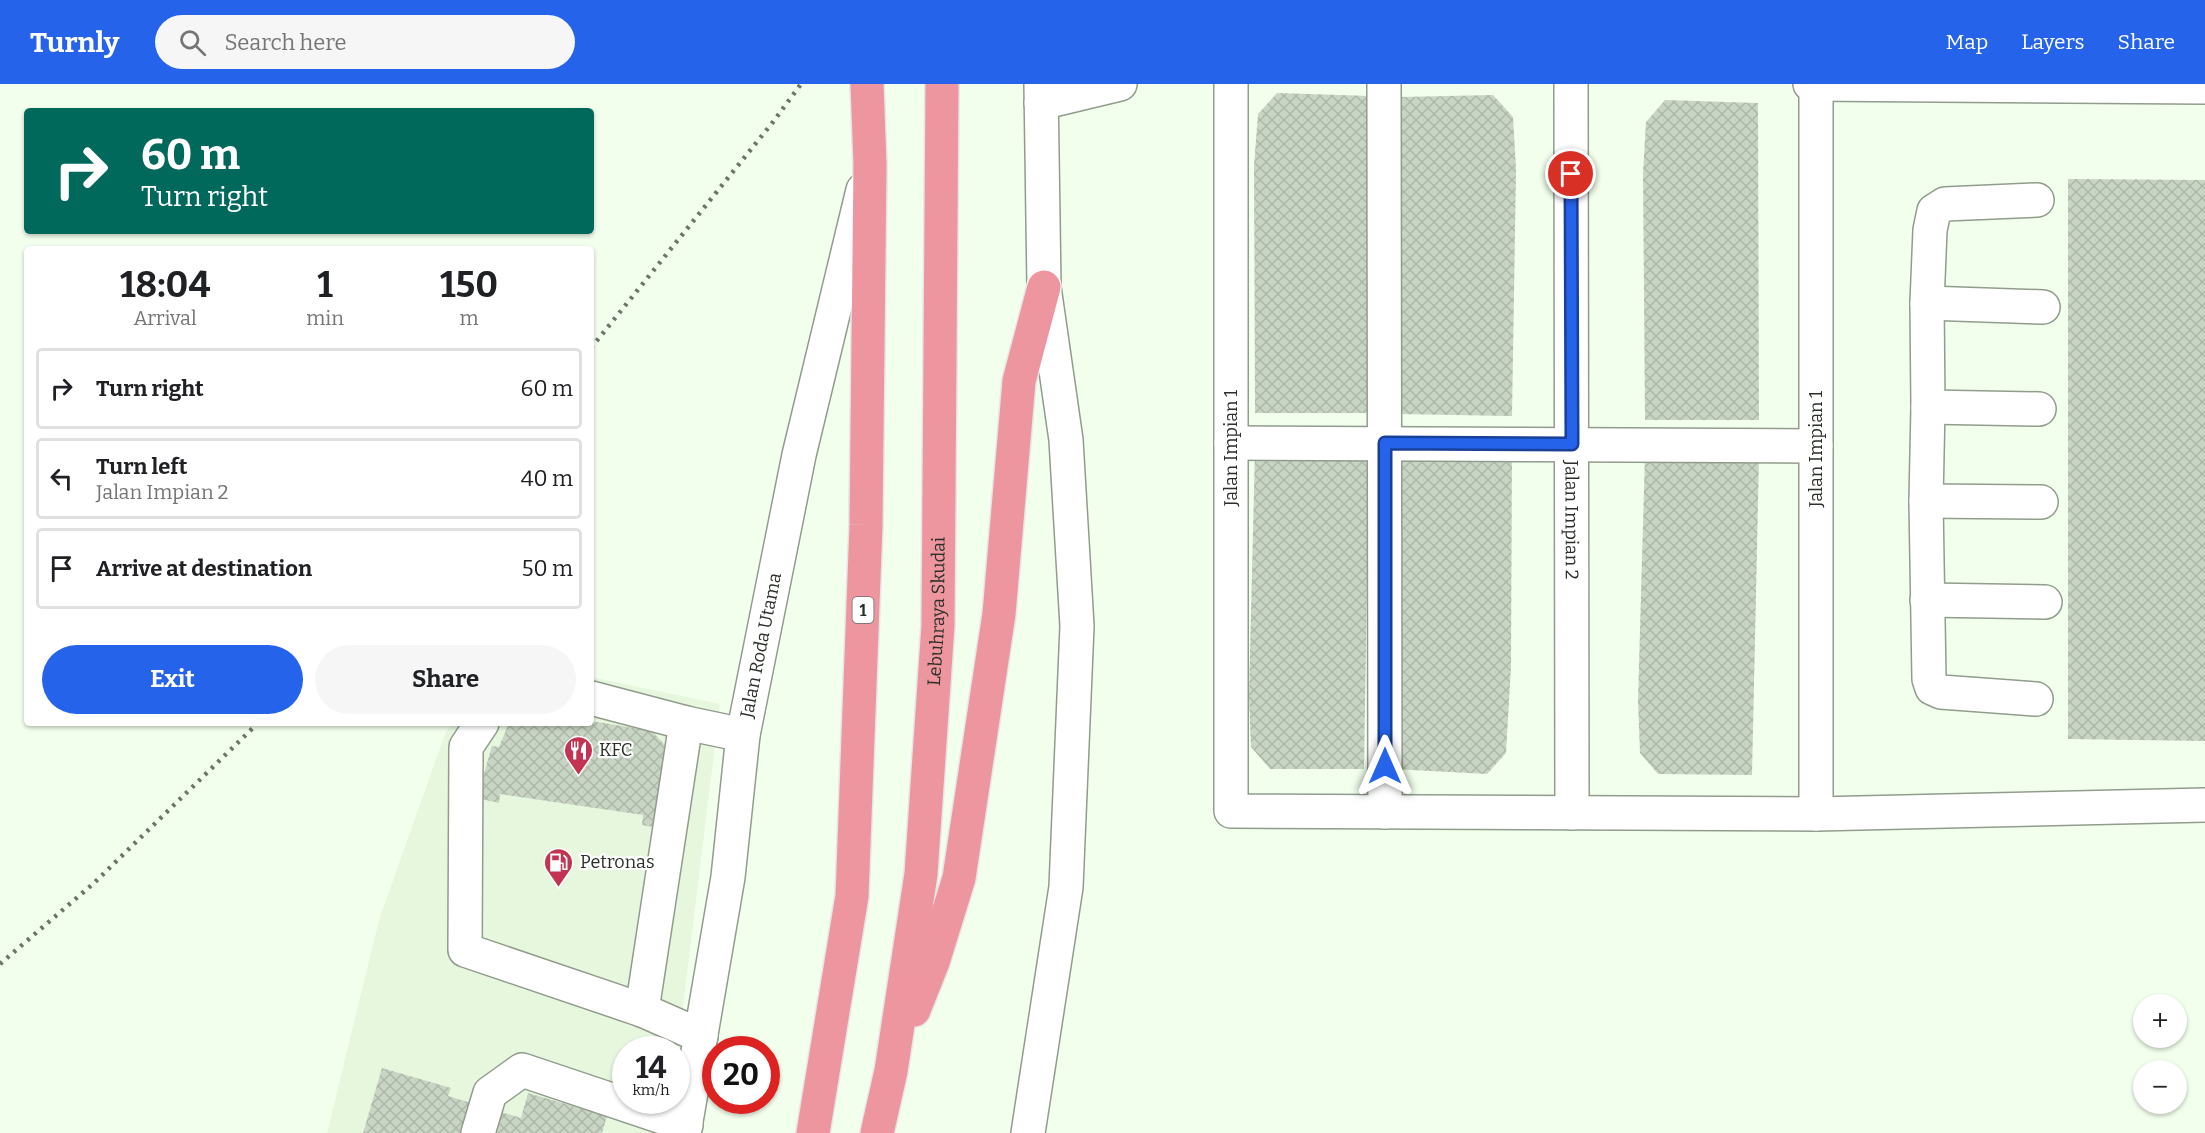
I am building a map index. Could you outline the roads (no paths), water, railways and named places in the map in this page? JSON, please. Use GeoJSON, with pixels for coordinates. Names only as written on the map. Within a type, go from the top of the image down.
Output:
{"type":"FeatureCollection","features":[{"type":"Feature","properties":{"kind":"highway","name":"1"},"geometry":{"type":"LineString","coordinates":[[813,1133],[852,896],[866,525],[870,164],[867,84]]}},
{"type":"Feature","properties":{"kind":"highway","name":"Lebuhraya Skudai"},"geometry":{"type":"LineString","coordinates":[[877,1133],[891,1071],[921,874],[938,625],[942,84]]}},
{"type":"Feature","properties":{"kind":"highway"},"geometry":{"type":"LineString","coordinates":[[891,1071],[933,962],[959,878],[999,614],[1019,381],[1044,287]]}},
{"type":"Feature","properties":{"kind":"street"},"geometry":{"type":"LineString","coordinates":[[1028,1133],[1066,887],[1077,626],[1066,440],[1044,287],[1041,93],[1120,84]]}},
{"type":"Feature","properties":{"kind":"street","name":"Jalan Impian 1"},"geometry":{"type":"LineString","coordinates":[[1231,84],[1232,811],[1385,812]]}},
{"type":"Feature","properties":{"kind":"street"},"geometry":{"type":"LineString","coordinates":[[1384,84],[1385,812],[1816,814],[2205,805]]}},
{"type":"Feature","properties":{"kind":"street","name":"Jalan Impian 2"},"geometry":{"type":"LineString","coordinates":[[1571,84],[1572,813]]}},
{"type":"Feature","properties":{"kind":"street"},"geometry":{"type":"LineString","coordinates":[[1810,84],[2205,87]]}},
{"type":"Feature","properties":{"kind":"street","name":"Jalan Impian 1"},"geometry":{"type":"LineString","coordinates":[[1816,84],[1816,814]]}},
{"type":"Feature","properties":{"kind":"street","name":"Jalan Roda Utama"},"geometry":{"type":"LineString","coordinates":[[685,1129],[728,877],[743,735],[799,455],[870,164]]}},
{"type":"Feature","properties":{"kind":"street"},"geometry":{"type":"LineString","coordinates":[[2036,699],[1941,692],[1932,688],[1929,679],[1926,501],[1927,303],[1930,230],[1934,211],[1945,204],[2037,200]]}},
{"type":"Feature","properties":{"kind":"street"},"geometry":{"type":"LineString","coordinates":[[1927,303],[2043,306]]}},
{"type":"Feature","properties":{"kind":"street"},"geometry":{"type":"LineString","coordinates":[[1928,407],[2039,409]]}},
{"type":"Feature","properties":{"kind":"street"},"geometry":{"type":"LineString","coordinates":[[1231,443],[1816,446]]}},
{"type":"Feature","properties":{"kind":"street"},"geometry":{"type":"LineString","coordinates":[[1926,501],[2041,502]]}},
{"type":"Feature","properties":{"kind":"street"},"geometry":{"type":"LineString","coordinates":[[1927,600],[2045,602]]}},
{"type":"Feature","properties":{"kind":"street"},"geometry":{"type":"LineString","coordinates":[[594,699],[743,735]]}},
{"type":"Feature","properties":{"kind":"street"},"geometry":{"type":"LineString","coordinates":[[642,1010],[686,723]]}},
{"type":"Feature","properties":{"kind":"street"},"geometry":{"type":"LineString","coordinates":[[480,726],[466,747],[465,950],[642,1010],[701,1036]]}},
{"type":"Feature","properties":{"kind":"street"},"geometry":{"type":"LineString","coordinates":[[478,1133],[490,1093],[522,1070],[630,1120],[685,1129]]}},
{"type":"Feature","properties":{"kind":"railway"},"geometry":{"type":"LineString","coordinates":[[594,344],[801,84]]}},
{"type":"Feature","properties":{"kind":"railway"},"geometry":{"type":"LineString","coordinates":[[0,964],[94,883],[255,726]]}},
{"type":"Feature","properties":{"kind":"place","name":"KFC"},"geometry":{"type":"Point","coordinates":[578,776]}},
{"type":"Feature","properties":{"kind":"place","name":"Petronas"},"geometry":{"type":"Point","coordinates":[559,888]}}]}
